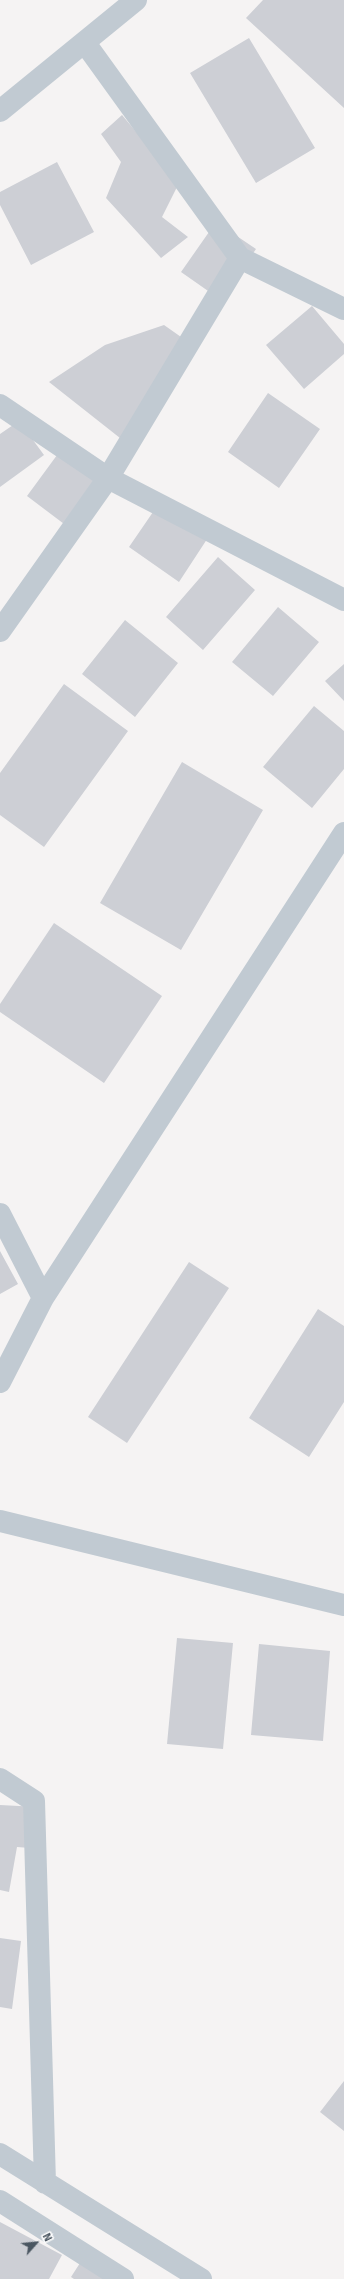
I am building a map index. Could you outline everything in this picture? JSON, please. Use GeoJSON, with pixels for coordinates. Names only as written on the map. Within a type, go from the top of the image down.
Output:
{"type":"FeatureCollection","features":[{"type":"Feature","properties":{"kind":"street"},"geometry":{"type":"LineString","coordinates":[[0,111],[136,0]]}},
{"type":"Feature","properties":{"kind":"street"},"geometry":{"type":"LineString","coordinates":[[85,43],[240,258],[344,309]]}},
{"type":"Feature","properties":{"kind":"street"},"geometry":{"type":"LineString","coordinates":[[0,631],[108,478],[240,258]]}},
{"type":"Feature","properties":{"kind":"street"},"geometry":{"type":"LineString","coordinates":[[0,405],[108,478],[344,600]]}},
{"type":"Feature","properties":{"kind":"street"},"geometry":{"type":"LineString","coordinates":[[0,1382],[43,1298],[344,833]]}},
{"type":"Feature","properties":{"kind":"street"},"geometry":{"type":"LineString","coordinates":[[0,1214],[43,1298]]}},
{"type":"Feature","properties":{"kind":"street"},"geometry":{"type":"LineString","coordinates":[[0,1521],[344,1605]]}},
{"type":"Feature","properties":{"kind":"street"},"geometry":{"type":"LineString","coordinates":[[0,1779],[34,1801],[45,2183]]}},
{"type":"Feature","properties":{"kind":"street"},"geometry":{"type":"LineString","coordinates":[[0,2154],[201,2279]]}},
{"type":"Feature","properties":{"kind":"street"},"geometry":{"type":"LineString","coordinates":[[0,2201],[123,2279]]}},
{"type":"Feature","properties":{"kind":"building"},"geometry":{"type":"Polygon","coordinates":[[[263,0],[344,0],[344,108],[246,18],[263,0]]]}},
{"type":"Feature","properties":{"kind":"building"},"geometry":{"type":"Polygon","coordinates":[[[249,38],[315,148],[256,183],[190,73],[249,38]]]}},
{"type":"Feature","properties":{"kind":"building"},"geometry":{"type":"Polygon","coordinates":[[[122,115],[179,183],[162,217],[188,237],[161,258],[106,198],[121,162],[101,134],[122,115]]]}},
{"type":"Feature","properties":{"kind":"building"},"geometry":{"type":"Polygon","coordinates":[[[57,162],[94,232],[31,265],[0,205],[0,192],[57,162]]]}},
{"type":"Feature","properties":{"kind":"building"},"geometry":{"type":"Polygon","coordinates":[[[216,222],[256,249],[221,300],[181,272],[216,222]]]}},
{"type":"Feature","properties":{"kind":"building"},"geometry":{"type":"Polygon","coordinates":[[[312,306],[344,344],[344,354],[304,389],[266,345],[312,306]]]}},
{"type":"Feature","properties":{"kind":"building"},"geometry":{"type":"Polygon","coordinates":[[[164,325],[191,344],[120,438],[49,382],[105,345],[164,325]]]}},
{"type":"Feature","properties":{"kind":"building"},"geometry":{"type":"Polygon","coordinates":[[[268,393],[320,429],[279,488],[228,452],[268,393]]]}},
{"type":"Feature","properties":{"kind":"building"},"geometry":{"type":"Polygon","coordinates":[[[19,421],[44,455],[0,487],[0,434],[19,421]]]}},
{"type":"Feature","properties":{"kind":"building"},"geometry":{"type":"Polygon","coordinates":[[[60,451],[110,487],[76,533],[27,496],[60,451]]]}},
{"type":"Feature","properties":{"kind":"building"},"geometry":{"type":"Polygon","coordinates":[[[164,496],[213,530],[179,582],[129,547],[164,496]]]}},
{"type":"Feature","properties":{"kind":"building"},"geometry":{"type":"Polygon","coordinates":[[[218,557],[255,590],[203,650],[166,617],[218,557]]]}},
{"type":"Feature","properties":{"kind":"building"},"geometry":{"type":"Polygon","coordinates":[[[278,607],[319,642],[273,696],[232,662],[278,607]]]}},
{"type":"Feature","properties":{"kind":"building"},"geometry":{"type":"Polygon","coordinates":[[[125,620],[178,663],[135,717],[82,674],[125,620]]]}},
{"type":"Feature","properties":{"kind":"building"},"geometry":{"type":"Polygon","coordinates":[[[344,664],[344,701],[325,681],[344,664]]]}},
{"type":"Feature","properties":{"kind":"building"},"geometry":{"type":"Polygon","coordinates":[[[64,684],[128,731],[44,847],[0,815],[0,773],[64,684]]]}},
{"type":"Feature","properties":{"kind":"building"},"geometry":{"type":"Polygon","coordinates":[[[314,706],[344,731],[344,769],[312,808],[263,767],[314,706]]]}},
{"type":"Feature","properties":{"kind":"building"},"geometry":{"type":"Polygon","coordinates":[[[182,762],[263,810],[181,950],[100,903],[182,762]]]}},
{"type":"Feature","properties":{"kind":"building"},"geometry":{"type":"Polygon","coordinates":[[[54,923],[162,996],[104,1083],[0,1012],[0,1004],[54,923]]]}},
{"type":"Feature","properties":{"kind":"building"},"geometry":{"type":"Polygon","coordinates":[[[0,1251],[18,1284],[0,1294],[0,1251]]]}},
{"type":"Feature","properties":{"kind":"building"},"geometry":{"type":"Polygon","coordinates":[[[189,1262],[229,1288],[127,1443],[88,1417],[189,1262]]]}},
{"type":"Feature","properties":{"kind":"building"},"geometry":{"type":"Polygon","coordinates":[[[318,1309],[344,1326],[344,1402],[309,1457],[249,1418],[318,1309]]]}},
{"type":"Feature","properties":{"kind":"building"},"geometry":{"type":"Polygon","coordinates":[[[177,1638],[233,1643],[223,1749],[167,1744],[177,1638]]]}},
{"type":"Feature","properties":{"kind":"building"},"geometry":{"type":"Polygon","coordinates":[[[259,1644],[330,1651],[323,1741],[251,1735],[259,1644]]]}},
{"type":"Feature","properties":{"kind":"building"},"geometry":{"type":"Polygon","coordinates":[[[0,1805],[38,1807],[30,1848],[17,1847],[9,1892],[0,1890],[0,1805]]]}},
{"type":"Feature","properties":{"kind":"building"},"geometry":{"type":"Polygon","coordinates":[[[0,1938],[21,1941],[12,2009],[0,2007],[0,1938]]]}},
{"type":"Feature","properties":{"kind":"building"},"geometry":{"type":"Polygon","coordinates":[[[344,2081],[344,2131],[320,2112],[344,2081]]]}},
{"type":"Feature","properties":{"kind":"building"},"geometry":{"type":"Polygon","coordinates":[[[0,2222],[62,2255],[49,2279],[0,2279],[0,2222]]]}},
{"type":"Feature","properties":{"kind":"building"},"geometry":{"type":"Polygon","coordinates":[[[80,2263],[105,2279],[74,2279],[71,2277],[80,2263]]]}}]}
